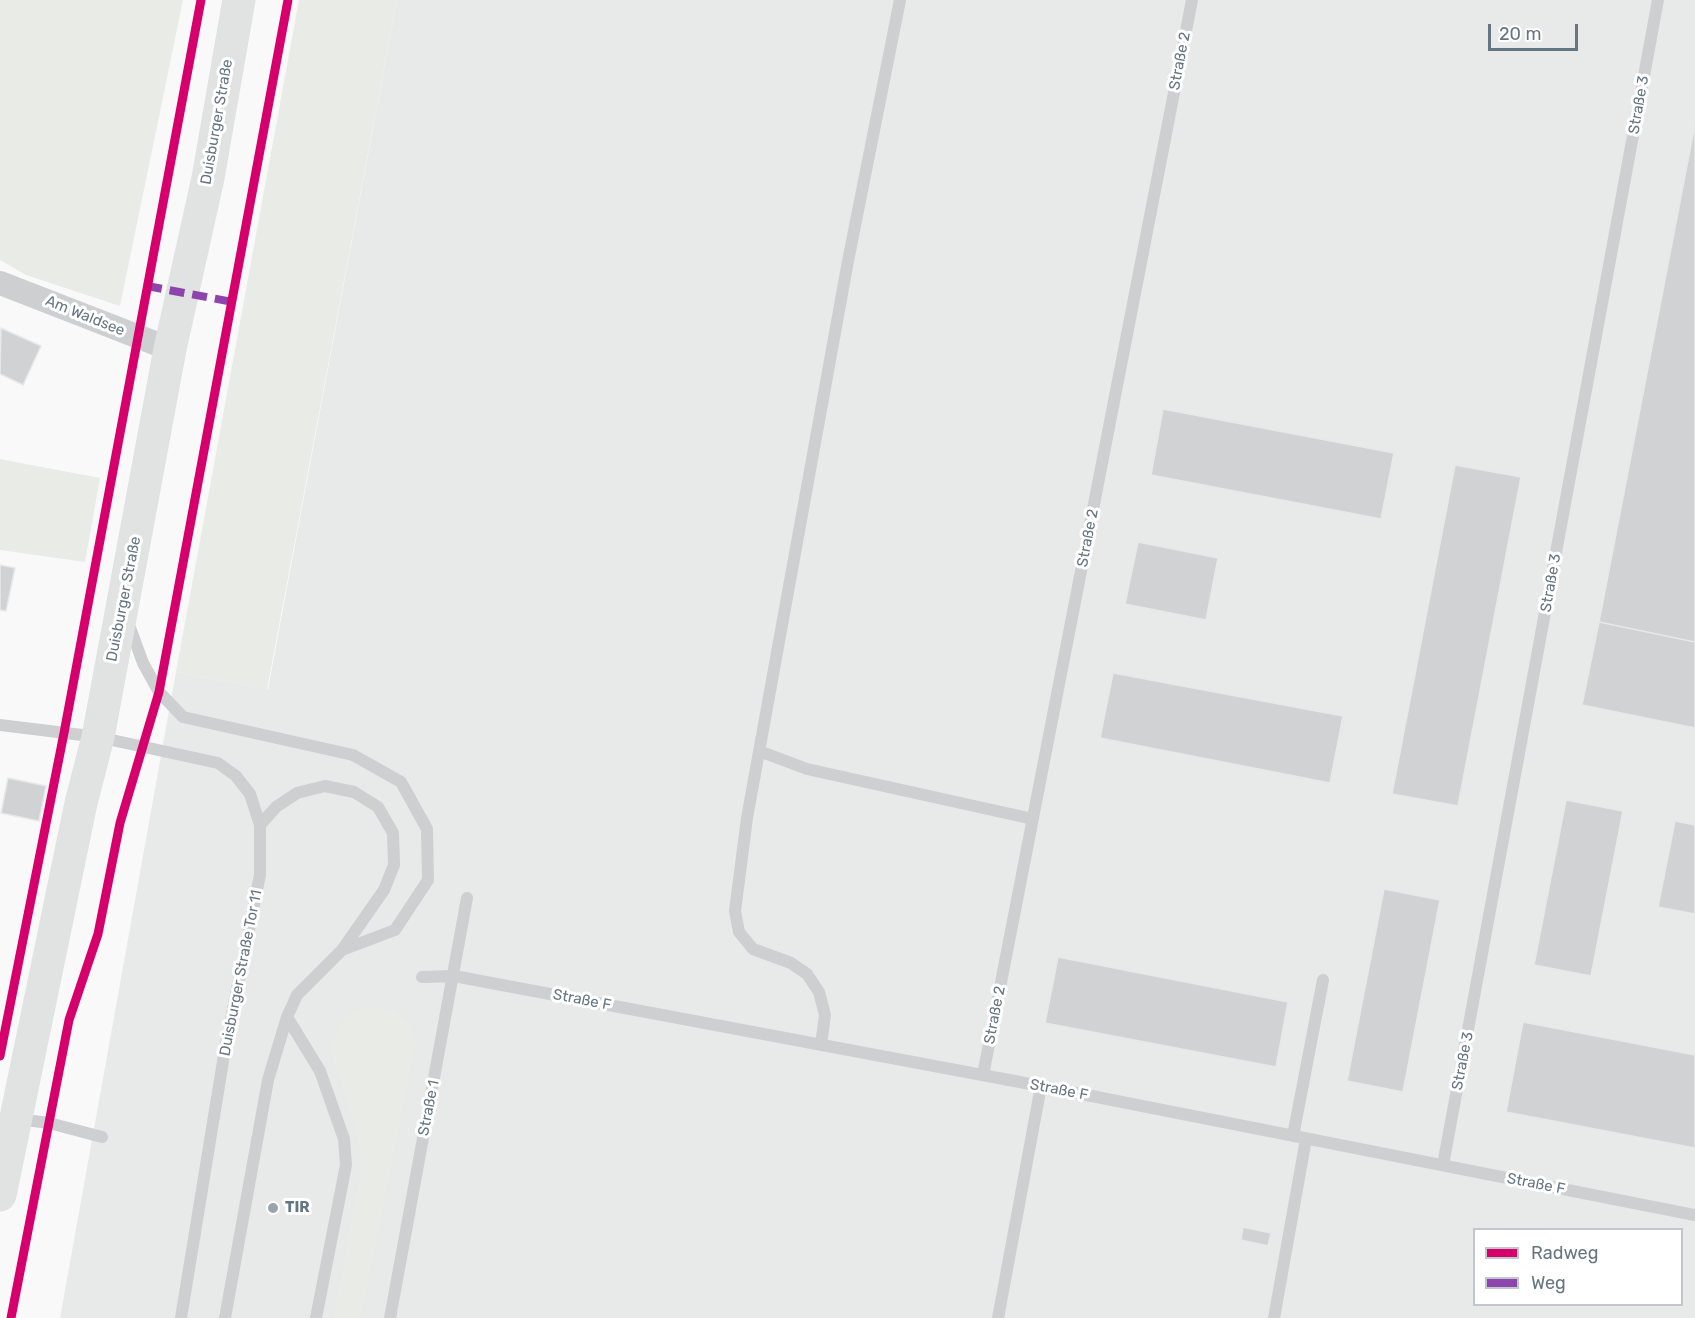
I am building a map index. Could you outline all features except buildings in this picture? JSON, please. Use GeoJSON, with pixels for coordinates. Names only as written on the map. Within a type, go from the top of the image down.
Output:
{"type":"FeatureCollection","features":[{"type":"Feature","properties":{"kind":"main road","name":"Duisburger Straße"},"geometry":{"type":"LineString","coordinates":[[0,1195],[4,1156],[15,1119],[81,803],[98,737],[170,349],[208,178],[239,0]]}},
{"type":"Feature","properties":{"kind":"street","name":"Am Waldsee"},"geometry":{"type":"LineString","coordinates":[[0,283],[170,349]]}},
{"type":"Feature","properties":{"kind":"lane"},"geometry":{"type":"LineString","coordinates":[[821,1045],[825,1015],[819,992],[807,974],[791,963],[753,949],[739,932],[735,911],[759,751],[848,261],[900,0]]}},
{"type":"Feature","properties":{"kind":"lane","name":"Straße 3"},"geometry":{"type":"LineString","coordinates":[[1443,1165],[1658,0]]}},
{"type":"Feature","properties":{"kind":"lane","name":"Straße 2"},"geometry":{"type":"LineString","coordinates":[[983,1075],[1189,1]]}},
{"type":"Feature","properties":{"kind":"lane"},"geometry":{"type":"LineString","coordinates":[[123,607],[143,663],[159,692],[183,717],[353,755],[401,782],[427,829],[428,880],[395,930],[342,950]]}},
{"type":"Feature","properties":{"kind":"lane","name":"Duisburger Straße Tor 11"},"geometry":{"type":"LineString","coordinates":[[0,725],[98,737],[218,763],[236,776],[250,794],[260,825],[260,874],[225,1048],[182,1318]]}},
{"type":"Feature","properties":{"kind":"lane"},"geometry":{"type":"LineString","coordinates":[[759,751],[807,769],[1033,819]]}},
{"type":"Feature","properties":{"kind":"lane"},"geometry":{"type":"LineString","coordinates":[[225,1318],[268,1080],[287,1017],[297,995],[342,950],[384,890],[394,865],[393,833],[378,807],[354,792],[325,786],[297,792],[276,807],[260,825]]}},
{"type":"Feature","properties":{"kind":"lane","name":"Straße 1"},"geometry":{"type":"LineString","coordinates":[[390,1318],[467,898]]}},
{"type":"Feature","properties":{"kind":"lane","name":"Straße F"},"geometry":{"type":"LineString","coordinates":[[422,977],[454,976],[1041,1086],[1695,1215]]}},
{"type":"Feature","properties":{"kind":"lane"},"geometry":{"type":"LineString","coordinates":[[1274,1318],[1323,980]]}},
{"type":"Feature","properties":{"kind":"lane"},"geometry":{"type":"LineString","coordinates":[[287,1017],[320,1071],[345,1148],[346,1165],[316,1318]]}},
{"type":"Feature","properties":{"kind":"lane"},"geometry":{"type":"LineString","coordinates":[[998,1318],[1041,1086]]}},
{"type":"Feature","properties":{"kind":"lane"},"geometry":{"type":"LineString","coordinates":[[15,1119],[49,1123],[102,1137]]}},
{"type":"Feature","properties":{"kind":"shaded area"},"geometry":{"type":"Polygon","coordinates":[[[0,0],[183,0],[120,306],[26,275],[0,260],[0,0]]]}},
{"type":"Feature","properties":{"kind":"shaded area"},"geometry":{"type":"Polygon","coordinates":[[[299,0],[397,0],[267,689],[176,672],[299,0]]]}},
{"type":"Feature","properties":{"kind":"shaded area"},"geometry":{"type":"Polygon","coordinates":[[[397,0],[1695,0],[1695,1318],[60,1318],[176,672],[268,689],[397,0]]]}},
{"type":"Feature","properties":{"kind":"shaded area"},"geometry":{"type":"Polygon","coordinates":[[[0,459],[100,478],[85,562],[0,550],[0,459]]]}},
{"type":"Feature","properties":{"kind":"shaded area"},"geometry":{"type":"Polygon","coordinates":[[[368,1006],[395,1010],[411,1027],[416,1041],[361,1318],[333,1318],[361,1170],[357,1132],[333,1061],[331,1048],[339,1023],[355,1010],[368,1006]]]}},
{"type":"Feature","properties":{"kind":"marked path"},"geometry":{"type":"LineString","coordinates":[[147,286],[233,302]]}},
{"type":"Feature","properties":{"kind":"cycle path"},"geometry":{"type":"LineString","coordinates":[[0,1056],[64,733],[201,0]]}},
{"type":"Feature","properties":{"kind":"cycle path"},"geometry":{"type":"LineString","coordinates":[[11,1318],[69,1020],[98,934],[120,823],[159,692],[288,0]]}},
{"type":"Feature","properties":{"kind":"place","name":"TIR"},"geometry":{"type":"Point","coordinates":[273,1208]}}]}
